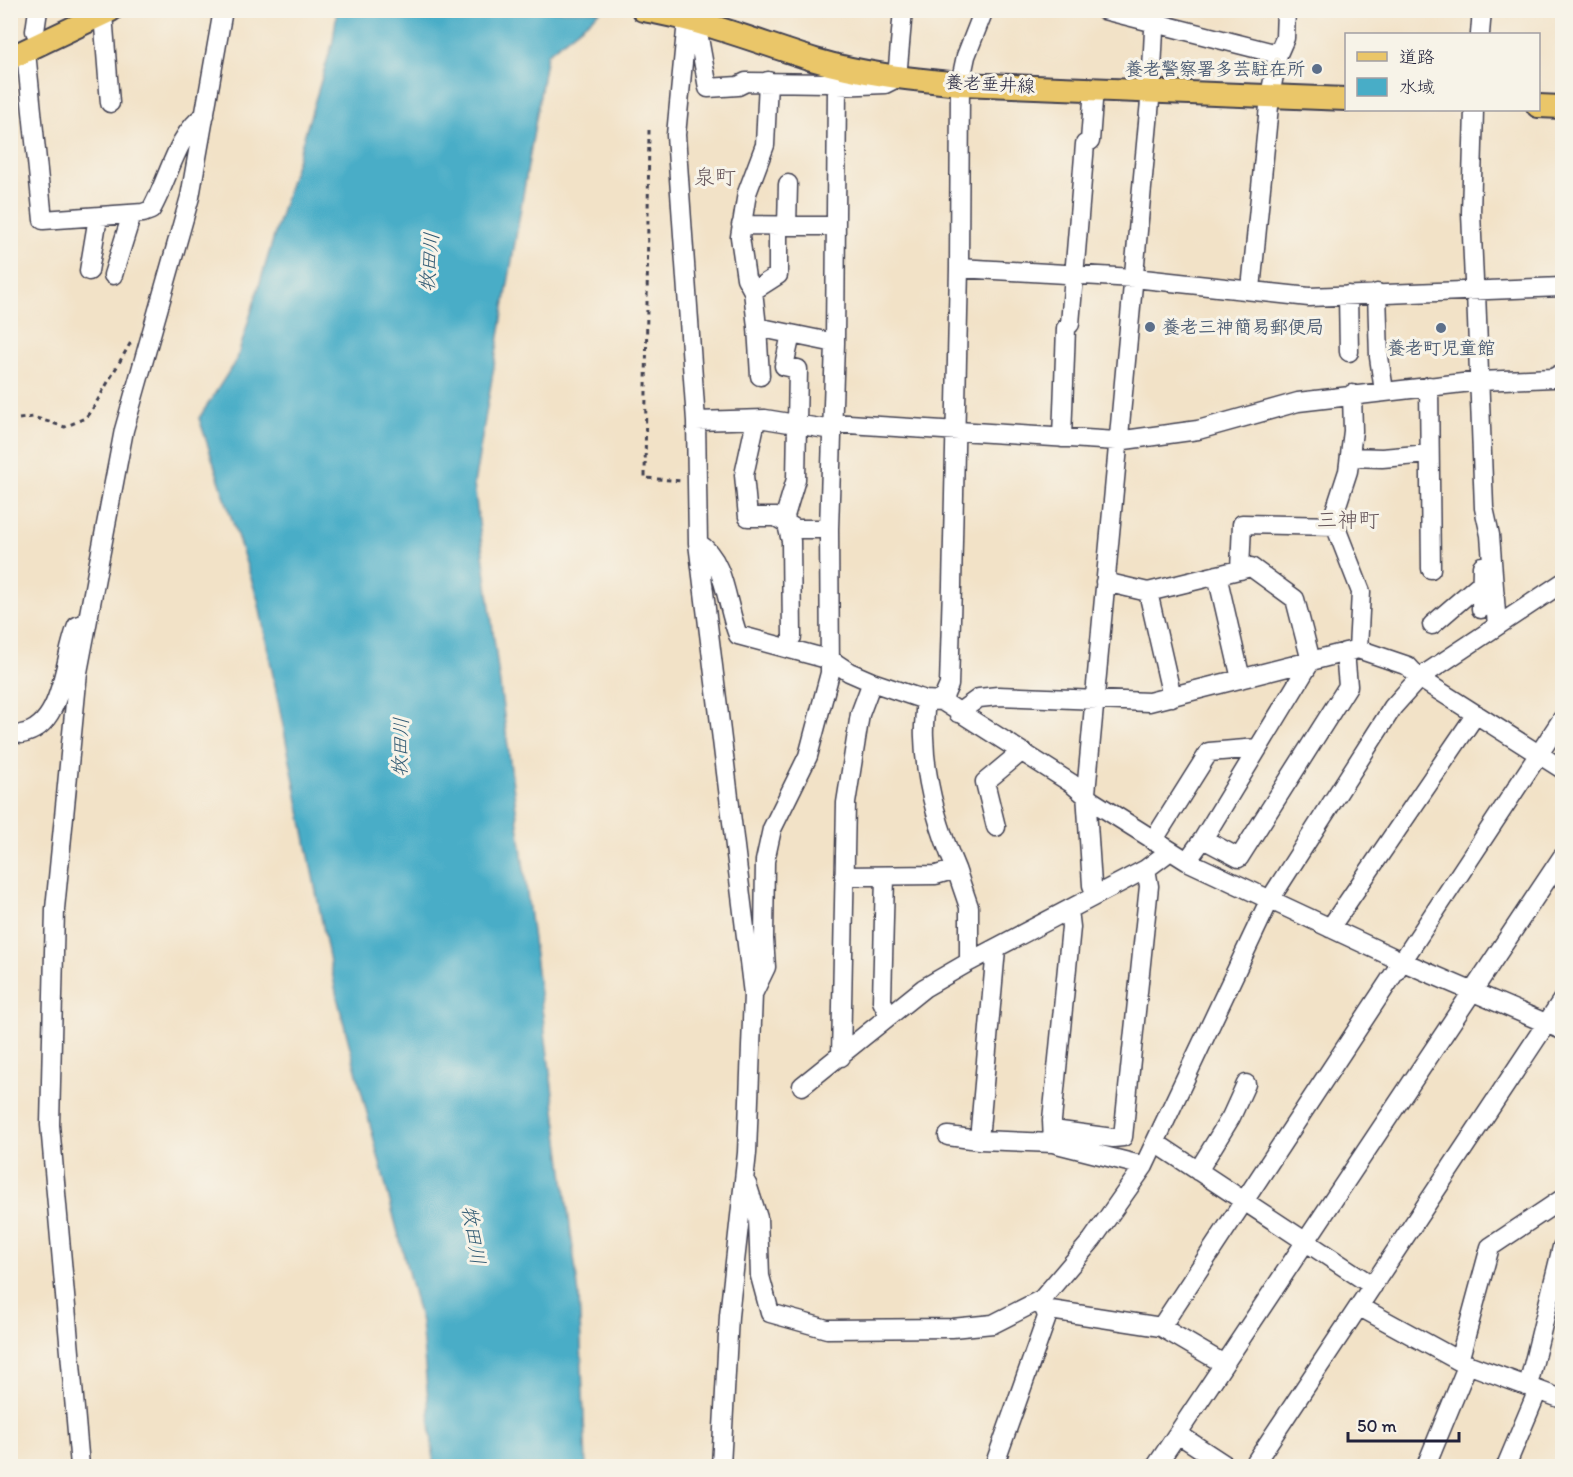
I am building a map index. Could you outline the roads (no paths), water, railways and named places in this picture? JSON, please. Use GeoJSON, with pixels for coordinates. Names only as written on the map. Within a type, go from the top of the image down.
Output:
{"type":"FeatureCollection","features":[{"type":"Feature","properties":{"kind":"main road","name":"養老垂井線"},"geometry":{"type":"LineString","coordinates":[[643,10],[694,15],[817,60],[897,78],[960,84],[1345,99]]}},
{"type":"Feature","properties":{"kind":"main road"},"geometry":{"type":"LineString","coordinates":[[26,52],[107,12]]}},
{"type":"Feature","properties":{"kind":"main road"},"geometry":{"type":"LineString","coordinates":[[1540,106],[1563,107]]}},
{"type":"Feature","properties":{"kind":"street"},"geometry":{"type":"LineString","coordinates":[[38,10],[35,31],[26,52],[43,220],[132,214],[151,210],[184,136],[195,121],[205,115]]}},
{"type":"Feature","properties":{"kind":"street"},"geometry":{"type":"LineString","coordinates":[[80,1467],[50,1125],[55,909],[78,672],[124,430],[190,197],[223,10]]}},
{"type":"Feature","properties":{"kind":"street"},"geometry":{"type":"LineString","coordinates":[[694,15],[708,88],[768,81],[829,83],[837,86],[885,84],[897,78],[903,10]]}},
{"type":"Feature","properties":{"kind":"street"},"geometry":{"type":"LineString","coordinates":[[969,962],[969,907],[964,885],[938,827],[924,738],[934,700],[949,685],[959,268],[960,84],[966,56],[984,10]]}},
{"type":"Feature","properties":{"kind":"street"},"geometry":{"type":"LineString","coordinates":[[1104,10],[1154,17],[1278,54]]}},
{"type":"Feature","properties":{"kind":"street"},"geometry":{"type":"LineString","coordinates":[[1251,289],[1270,96],[1278,54],[1285,38],[1286,10]]}},
{"type":"Feature","properties":{"kind":"street"},"geometry":{"type":"LineString","coordinates":[[1480,33],[1482,10]]}},
{"type":"Feature","properties":{"kind":"street"},"geometry":{"type":"LineString","coordinates":[[107,12],[110,104]]}},
{"type":"Feature","properties":{"kind":"street"},"geometry":{"type":"LineString","coordinates":[[694,15],[676,135],[696,421],[698,543],[753,994],[744,1177],[729,1316],[721,1467]]}},
{"type":"Feature","properties":{"kind":"street"},"geometry":{"type":"LineString","coordinates":[[1096,895],[1092,885],[1086,793],[1151,90],[1154,17]]}},
{"type":"Feature","properties":{"kind":"street"},"geometry":{"type":"LineString","coordinates":[[760,376],[753,291],[746,278],[741,225],[751,182],[765,145],[768,81]]}},
{"type":"Feature","properties":{"kind":"street"},"geometry":{"type":"LineString","coordinates":[[753,994],[766,967],[765,861],[772,829],[808,756],[830,673],[829,529],[835,343],[837,86]]}},
{"type":"Feature","properties":{"kind":"street"},"geometry":{"type":"LineString","coordinates":[[1062,438],[1066,328],[1070,324],[1085,144],[1090,141],[1094,88]]}},
{"type":"Feature","properties":{"kind":"street"},"geometry":{"type":"LineString","coordinates":[[1474,111],[1471,213],[1484,508],[1488,523],[1497,626]]}},
{"type":"Feature","properties":{"kind":"street"},"geometry":{"type":"LineString","coordinates":[[753,291],[778,275],[788,184]]}},
{"type":"Feature","properties":{"kind":"street"},"geometry":{"type":"LineString","coordinates":[[113,275],[132,214]]}},
{"type":"Feature","properties":{"kind":"street"},"geometry":{"type":"LineString","coordinates":[[89,271],[98,217]]}},
{"type":"Feature","properties":{"kind":"street"},"geometry":{"type":"LineString","coordinates":[[741,225],[836,226]]}},
{"type":"Feature","properties":{"kind":"street"},"geometry":{"type":"LineString","coordinates":[[959,268],[1134,278],[1309,297],[1377,293],[1476,292],[1482,288],[1563,287]]}},
{"type":"Feature","properties":{"kind":"street"},"geometry":{"type":"LineString","coordinates":[[1377,293],[1379,357],[1384,391]]}},
{"type":"Feature","properties":{"kind":"street"},"geometry":{"type":"LineString","coordinates":[[1348,295],[1349,352]]}},
{"type":"Feature","properties":{"kind":"street"},"geometry":{"type":"LineString","coordinates":[[757,327],[835,343]]}},
{"type":"Feature","properties":{"kind":"street"},"geometry":{"type":"LineString","coordinates":[[791,334],[784,366],[798,369],[796,478],[785,516],[791,541],[792,637]]}},
{"type":"Feature","properties":{"kind":"street"},"geometry":{"type":"LineString","coordinates":[[696,421],[756,420],[798,425],[1117,441],[1198,430],[1298,402],[1479,381],[1554,378],[1563,373]]}},
{"type":"Feature","properties":{"kind":"street"},"geometry":{"type":"LineString","coordinates":[[1429,386],[1431,569]]}},
{"type":"Feature","properties":{"kind":"street"},"geometry":{"type":"LineString","coordinates":[[1203,839],[1239,858],[1348,686],[1361,592],[1337,526],[1335,511],[1350,457],[1353,431],[1352,394]]}},
{"type":"Feature","properties":{"kind":"street"},"geometry":{"type":"LineString","coordinates":[[756,420],[744,475],[748,517],[776,517],[796,529],[829,529]]}},
{"type":"Feature","properties":{"kind":"street"},"geometry":{"type":"LineString","coordinates":[[1350,457],[1382,458],[1429,454]]}},
{"type":"Feature","properties":{"kind":"street"},"geometry":{"type":"LineString","coordinates":[[1481,609],[1482,532],[1488,523]]}},
{"type":"Feature","properties":{"kind":"street"},"geometry":{"type":"LineString","coordinates":[[1240,570],[1242,524],[1337,526]]}},
{"type":"Feature","properties":{"kind":"street"},"geometry":{"type":"LineString","coordinates":[[698,543],[709,550],[717,563],[738,635],[831,660],[849,672],[872,682],[934,700],[1086,793],[1092,801],[1187,861],[1401,961],[1554,1027]]}},
{"type":"Feature","properties":{"kind":"street"},"geometry":{"type":"LineString","coordinates":[[1105,582],[1148,592],[1251,567],[1296,599],[1311,661],[1203,839],[1187,861]]}},
{"type":"Feature","properties":{"kind":"street"},"geometry":{"type":"LineString","coordinates":[[1217,575],[1241,679]]}},
{"type":"Feature","properties":{"kind":"street"},"geometry":{"type":"LineString","coordinates":[[1432,625],[1482,582]]}},
{"type":"Feature","properties":{"kind":"street"},"geometry":{"type":"LineString","coordinates":[[744,1177],[758,1218],[760,1276],[770,1313],[827,1329],[952,1328],[993,1324],[1043,1304],[1144,1166],[1194,1055],[1269,901],[1393,707],[1419,678],[1563,583]]}},
{"type":"Feature","properties":{"kind":"street"},"geometry":{"type":"LineString","coordinates":[[1148,592],[1173,697]]}},
{"type":"Feature","properties":{"kind":"street"},"geometry":{"type":"LineString","coordinates":[[21,734],[33,732],[52,712],[70,641],[77,626],[87,622]]}},
{"type":"Feature","properties":{"kind":"street"},"geometry":{"type":"LineString","coordinates":[[958,713],[979,698],[998,696],[1094,698],[1149,702],[1352,650],[1408,666],[1419,678],[1563,770]]}},
{"type":"Feature","properties":{"kind":"street"},"geometry":{"type":"LineString","coordinates":[[841,1057],[846,803],[860,714],[872,682]]}},
{"type":"Feature","properties":{"kind":"street"},"geometry":{"type":"LineString","coordinates":[[1330,928],[1476,714]]}},
{"type":"Feature","properties":{"kind":"street"},"geometry":{"type":"LineString","coordinates":[[1161,1327],[1563,719]]}},
{"type":"Feature","properties":{"kind":"street"},"geometry":{"type":"LineString","coordinates":[[1153,841],[1209,752],[1258,748]]}},
{"type":"Feature","properties":{"kind":"street"},"geometry":{"type":"LineString","coordinates":[[996,827],[985,782],[1021,752]]}},
{"type":"Feature","properties":{"kind":"street"},"geometry":{"type":"LineString","coordinates":[[802,1086],[841,1057],[924,988],[1146,869],[1170,851]]}},
{"type":"Feature","properties":{"kind":"street"},"geometry":{"type":"LineString","coordinates":[[1156,1467],[1563,857]]}},
{"type":"Feature","properties":{"kind":"street"},"geometry":{"type":"LineString","coordinates":[[844,876],[936,875],[956,869]]}},
{"type":"Feature","properties":{"kind":"street"},"geometry":{"type":"LineString","coordinates":[[948,1136],[979,1140],[1123,1137],[1149,886],[1146,869]]}},
{"type":"Feature","properties":{"kind":"street"},"geometry":{"type":"LineString","coordinates":[[885,876],[882,1001],[889,1016]]}},
{"type":"Feature","properties":{"kind":"street"},"geometry":{"type":"LineString","coordinates":[[1053,1137],[1071,927],[1069,910]]}},
{"type":"Feature","properties":{"kind":"street"},"geometry":{"type":"LineString","coordinates":[[979,1140],[996,949]]}},
{"type":"Feature","properties":{"kind":"street"},"geometry":{"type":"LineString","coordinates":[[1253,1467],[1373,1286],[1554,1027],[1563,1000]]}},
{"type":"Feature","properties":{"kind":"street"},"geometry":{"type":"LineString","coordinates":[[1198,1171],[1231,1117],[1246,1084]]}},
{"type":"Feature","properties":{"kind":"street"},"geometry":{"type":"LineString","coordinates":[[1053,1137],[1144,1166]]}},
{"type":"Feature","properties":{"kind":"street"},"geometry":{"type":"LineString","coordinates":[[1156,1143],[1373,1286]]}},
{"type":"Feature","properties":{"kind":"street"},"geometry":{"type":"LineString","coordinates":[[1426,1467],[1464,1362],[1490,1247],[1563,1199]]}},
{"type":"Feature","properties":{"kind":"street"},"geometry":{"type":"LineString","coordinates":[[1506,1467],[1533,1388],[1563,1247]]}},
{"type":"Feature","properties":{"kind":"street"},"geometry":{"type":"LineString","coordinates":[[1043,1304],[1161,1327],[1224,1364]]}},
{"type":"Feature","properties":{"kind":"street"},"geometry":{"type":"LineString","coordinates":[[994,1467],[1047,1317],[1043,1304]]}},
{"type":"Feature","properties":{"kind":"street"},"geometry":{"type":"LineString","coordinates":[[1360,1307],[1464,1362],[1563,1400]]}},
{"type":"Feature","properties":{"kind":"street"},"geometry":{"type":"LineString","coordinates":[[1178,1434],[1227,1467]]}},
{"type":"Feature","properties":{"kind":"water","name":"牧田川"},"geometry":{"type":"Polygon","coordinates":[[[337,11],[601,11],[547,54],[474,484],[579,1295],[586,1466],[434,1466],[421,1322],[337,997],[258,600],[199,418],[237,359],[333,41],[337,11]]]}},
{"type":"Feature","properties":{"kind":"place","name":"養老警察署多芸駐在所"},"geometry":{"type":"Point","coordinates":[1317,69]}},
{"type":"Feature","properties":{"kind":"place","name":"養老三神簡易郵便局"},"geometry":{"type":"Point","coordinates":[1150,327]}},
{"type":"Feature","properties":{"kind":"place","name":"養老町児童館"},"geometry":{"type":"Point","coordinates":[1441,328]}},
{"type":"Feature","properties":{"kind":"district","name":"泉町"},"geometry":{"type":"Point","coordinates":[715,177]}},
{"type":"Feature","properties":{"kind":"district","name":"三神町"},"geometry":{"type":"Point","coordinates":[1348,520]}}]}
